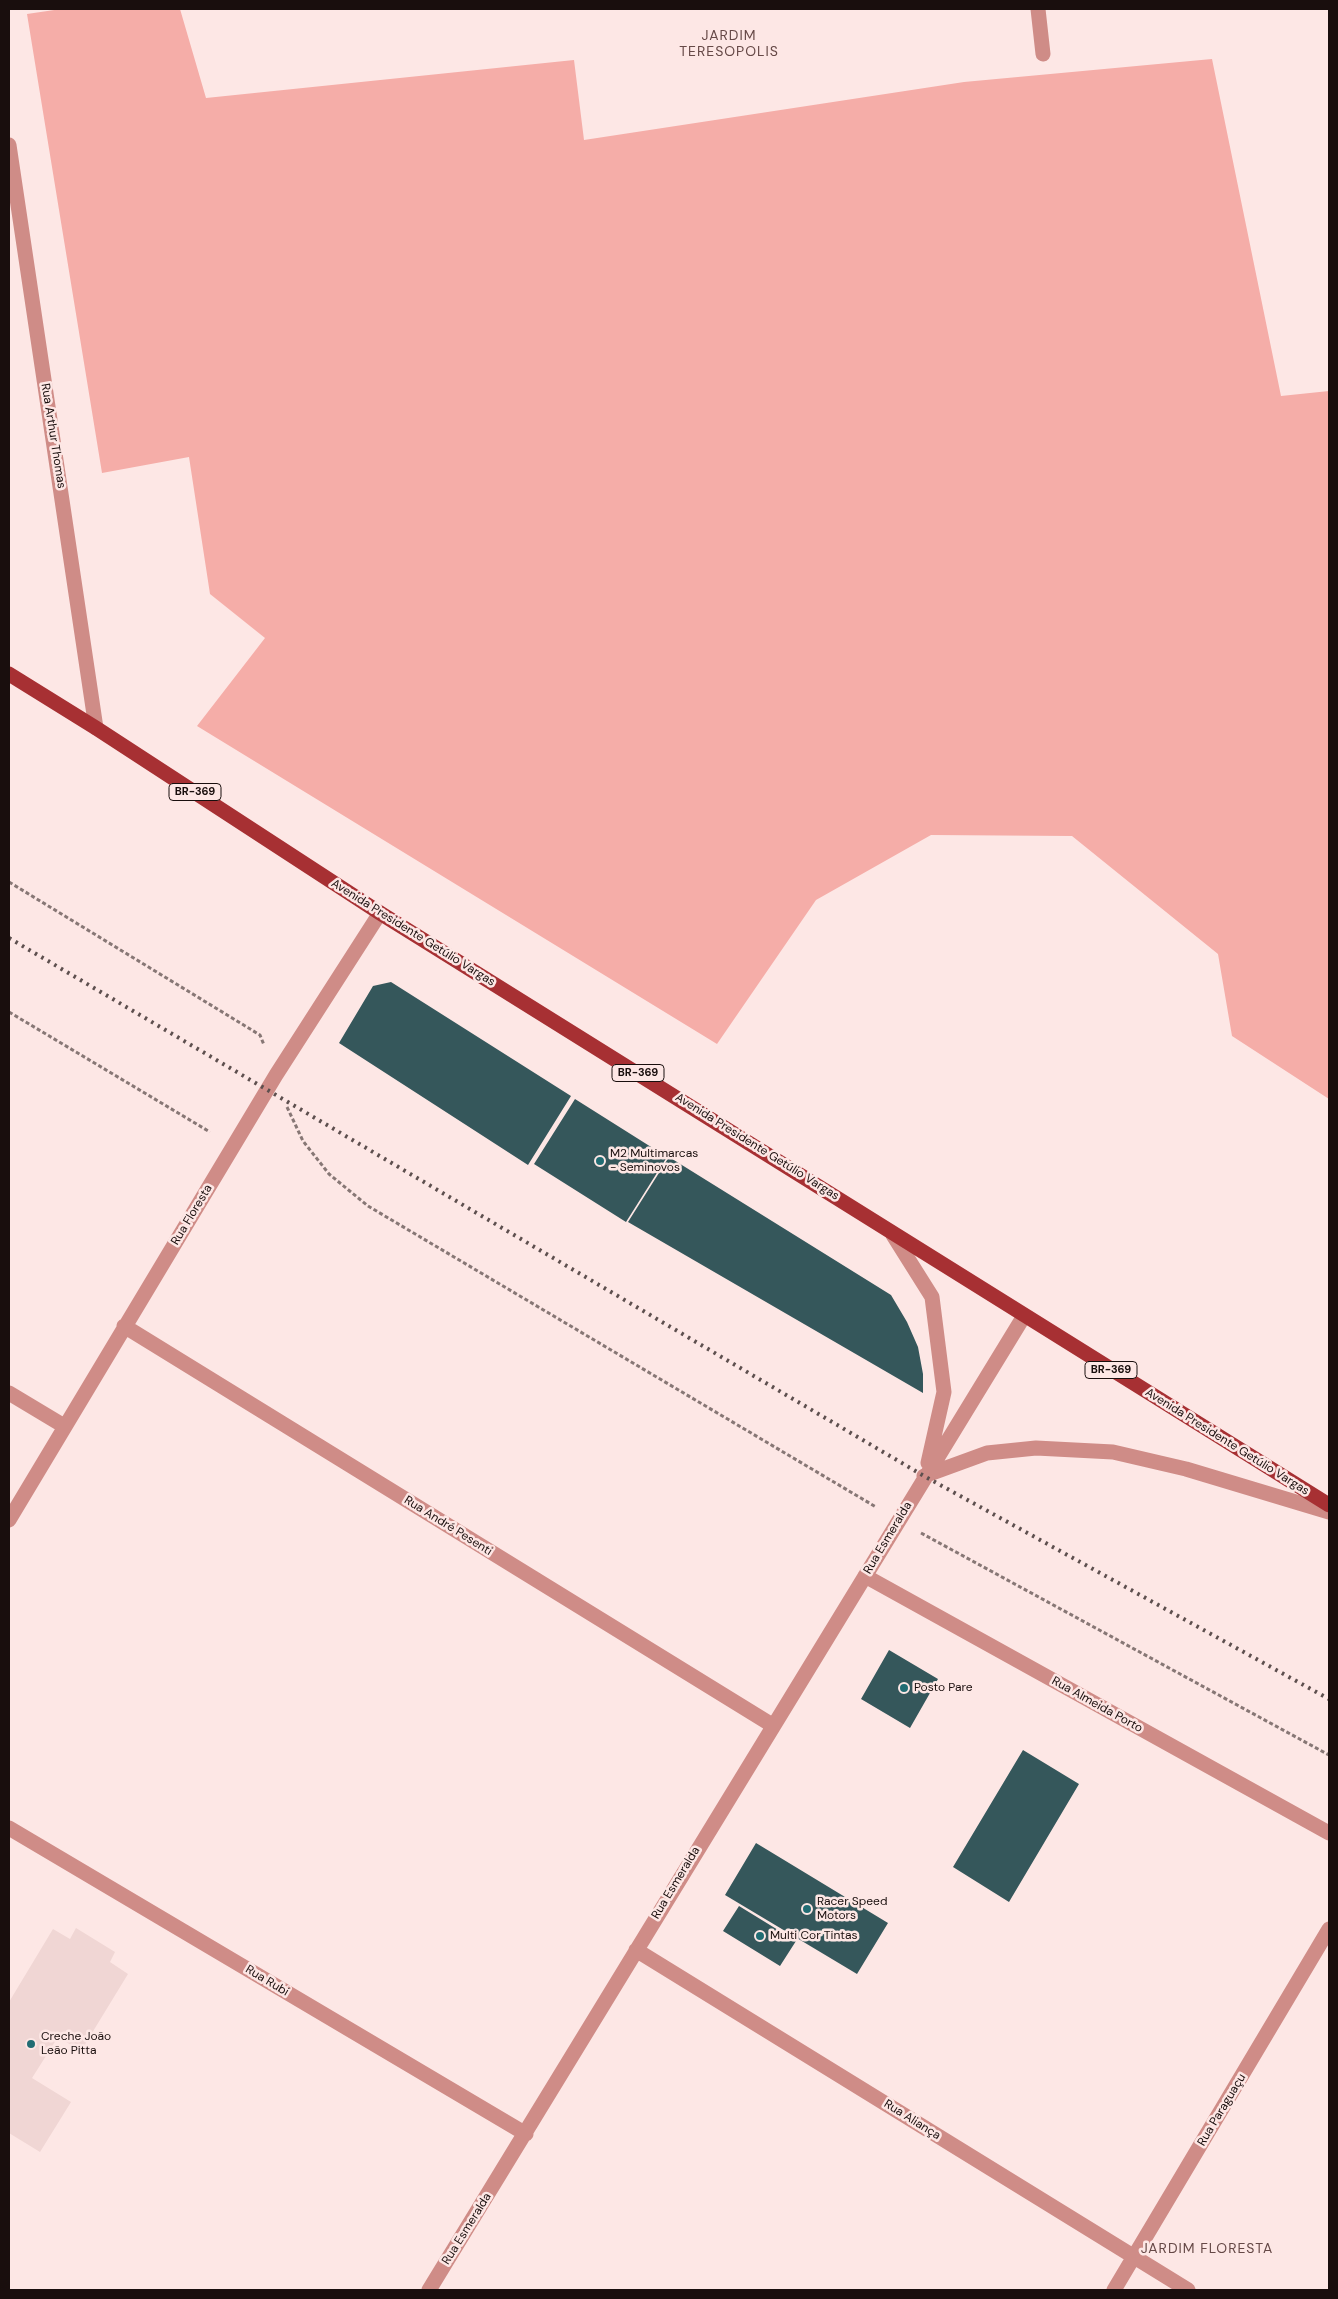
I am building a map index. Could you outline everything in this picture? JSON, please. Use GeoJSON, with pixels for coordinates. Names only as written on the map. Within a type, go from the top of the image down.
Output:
{"type":"FeatureCollection","features":[{"type":"Feature","properties":{"kind":"main road","name":"Avenida Presidente Getúlio Vargas"},"geometry":{"type":"LineString","coordinates":[[9,674],[96,728],[380,914],[767,1153],[893,1235],[1329,1505]]}},
{"type":"Feature","properties":{"kind":"street"},"geometry":{"type":"LineString","coordinates":[[1038,9],[1043,54]]}},
{"type":"Feature","properties":{"kind":"street","name":"Rua Arthur Thomas"},"geometry":{"type":"LineString","coordinates":[[9,145],[96,728]]}},
{"type":"Feature","properties":{"kind":"street","name":"Rua Floresta"},"geometry":{"type":"LineString","coordinates":[[9,1520],[276,1075],[380,914]]}},
{"type":"Feature","properties":{"kind":"street","name":"Rua Esmeralda"},"geometry":{"type":"LineString","coordinates":[[893,1235],[932,1297],[944,1392],[924,1476]]}},
{"type":"Feature","properties":{"kind":"street","name":"Rua Esmeralda"},"geometry":{"type":"LineString","coordinates":[[429,2290],[526,2134],[924,1476],[1024,1316]]}},
{"type":"Feature","properties":{"kind":"street","name":"Rua André Pesenti"},"geometry":{"type":"LineString","coordinates":[[124,1326],[772,1725]]}},
{"type":"Feature","properties":{"kind":"street"},"geometry":{"type":"LineString","coordinates":[[9,1393],[64,1426]]}},
{"type":"Feature","properties":{"kind":"street"},"geometry":{"type":"LineString","coordinates":[[924,1476],[987,1453],[1036,1448],[1113,1452],[1186,1469],[1329,1512]]}},
{"type":"Feature","properties":{"kind":"street","name":"Rua Almeida Porto"},"geometry":{"type":"LineString","coordinates":[[865,1576],[1329,1833]]}},
{"type":"Feature","properties":{"kind":"street","name":"Rua Rubi"},"geometry":{"type":"LineString","coordinates":[[9,1828],[526,2134]]}},
{"type":"Feature","properties":{"kind":"street","name":"Rua Paraguaçu"},"geometry":{"type":"LineString","coordinates":[[1114,2290],[1329,1929]]}},
{"type":"Feature","properties":{"kind":"street","name":"Rua Aliança"},"geometry":{"type":"LineString","coordinates":[[636,1950],[1188,2290]]}},
{"type":"Feature","properties":{"kind":"path"},"geometry":{"type":"LineString","coordinates":[[9,882],[260,1035],[276,1075],[283,1099],[303,1141],[329,1174],[368,1206],[898,1520],[1329,1755]]}},
{"type":"Feature","properties":{"kind":"path"},"geometry":{"type":"LineString","coordinates":[[9,1012],[233,1146]]}},
{"type":"Feature","properties":{"kind":"shaded area"},"geometry":{"type":"Polygon","coordinates":[[[61,9],[180,9],[206,98],[574,60],[584,140],[964,82],[1212,59],[1281,396],[1329,391],[1329,1099],[1232,1036],[1218,954],[1072,836],[931,835],[816,900],[717,1044],[197,726],[265,638],[210,594],[189,457],[102,473],[27,14],[61,9]]]}},
{"type":"Feature","properties":{"kind":"shaded area","name":"Creche João Leão Pitta"},"geometry":{"type":"Polygon","coordinates":[[[76,1928],[115,1952],[110,1962],[128,1974],[81,2051],[58,2037],[32,2078],[71,2102],[40,2152],[9,2133],[9,2002],[53,1929],[70,1939],[76,1928]]]}},
{"type":"Feature","properties":{"kind":"building"},"geometry":{"type":"Polygon","coordinates":[[[391,982],[571,1096],[528,1165],[339,1043],[373,986],[391,982]]]}},
{"type":"Feature","properties":{"kind":"building","name":"M2 Multimarcas - Seminovos"},"geometry":{"type":"Polygon","coordinates":[[[575,1099],[667,1157],[626,1222],[534,1164],[575,1099]]]}},
{"type":"Feature","properties":{"kind":"building"},"geometry":{"type":"Polygon","coordinates":[[[669,1157],[891,1295],[907,1322],[918,1347],[923,1374],[923,1393],[628,1222],[669,1157]]]}},
{"type":"Feature","properties":{"kind":"building"},"geometry":{"type":"Polygon","coordinates":[[[889,1650],[938,1679],[910,1728],[861,1699],[889,1650]]]}},
{"type":"Feature","properties":{"kind":"building"},"geometry":{"type":"Polygon","coordinates":[[[1023,1750],[1079,1784],[1009,1902],[953,1867],[1023,1750]]]}},
{"type":"Feature","properties":{"kind":"building","name":"Racer Speed Motors"},"geometry":{"type":"Polygon","coordinates":[[[756,1843],[888,1923],[857,1974],[725,1895],[756,1843]]]}},
{"type":"Feature","properties":{"kind":"building","name":"Multi Cor Tintas"},"geometry":{"type":"Polygon","coordinates":[[[739,1906],[796,1941],[780,1966],[723,1931],[739,1906]]]}},
{"type":"Feature","properties":{"kind":"railway"},"geometry":{"type":"LineString","coordinates":[[9,938],[924,1476],[1329,1699]]}},
{"type":"Feature","properties":{"kind":"place","name":"M2 Multimarcas - Seminovos"},"geometry":{"type":"Point","coordinates":[600,1161]}},
{"type":"Feature","properties":{"kind":"place","name":"Posto Pare"},"geometry":{"type":"Point","coordinates":[904,1688]}},
{"type":"Feature","properties":{"kind":"place","name":"Racer Speed Motors"},"geometry":{"type":"Point","coordinates":[807,1909]}},
{"type":"Feature","properties":{"kind":"place","name":"Multi Cor Tintas"},"geometry":{"type":"Point","coordinates":[760,1936]}},
{"type":"Feature","properties":{"kind":"place","name":"Creche João Leão Pitta"},"geometry":{"type":"Point","coordinates":[31,2044]}},
{"type":"Feature","properties":{"kind":"district","name":"JARDIM TERESOPOLIS"},"geometry":{"type":"Point","coordinates":[729,44]}},
{"type":"Feature","properties":{"kind":"district","name":"JARDIM FLORESTA"},"geometry":{"type":"Point","coordinates":[1207,2249]}}]}
